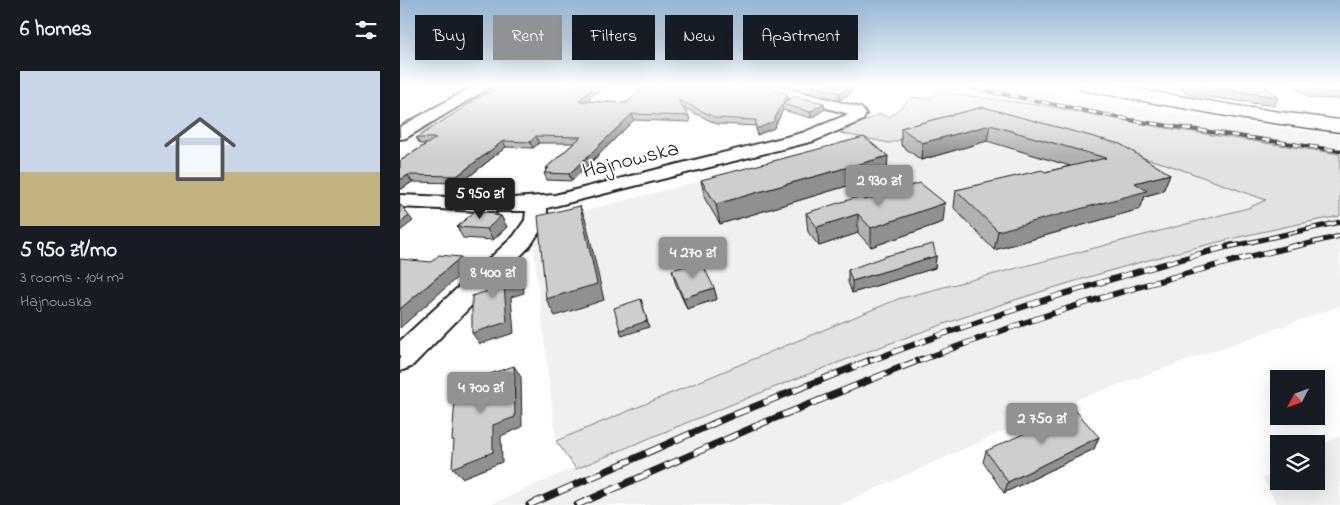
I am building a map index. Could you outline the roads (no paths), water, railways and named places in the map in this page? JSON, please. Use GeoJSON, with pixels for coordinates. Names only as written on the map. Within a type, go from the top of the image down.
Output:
{"type":"FeatureCollection","features":[{"type":"Feature","properties":{"kind":"main road"},"geometry":{"type":"LineString","coordinates":[[1226,110],[1340,126]]}},
{"type":"Feature","properties":{"kind":"main road"},"geometry":{"type":"LineString","coordinates":[[1253,110],[1340,119]]}},
{"type":"Feature","properties":{"kind":"street"},"geometry":{"type":"LineString","coordinates":[[400,124],[427,110]]}},
{"type":"Feature","properties":{"kind":"street"},"geometry":{"type":"LineString","coordinates":[[400,134],[443,110]]}},
{"type":"Feature","properties":{"kind":"street","name":"Hajnowska"},"geometry":{"type":"LineString","coordinates":[[400,201],[503,205],[537,204],[808,137],[858,117],[855,111],[850,110]]}},
{"type":"Feature","properties":{"kind":"street"},"geometry":{"type":"LineString","coordinates":[[400,359],[522,242],[536,220],[537,204]]}},
{"type":"Feature","properties":{"kind":"railway"},"geometry":{"type":"LineString","coordinates":[[1079,110],[1136,121],[1340,151]]}},
{"type":"Feature","properties":{"kind":"railway"},"geometry":{"type":"LineString","coordinates":[[1229,247],[1340,222]]}},
{"type":"Feature","properties":{"kind":"railway"},"geometry":{"type":"LineString","coordinates":[[1294,247],[1340,236]]}},
{"type":"Feature","properties":{"kind":"railway"},"geometry":{"type":"LineString","coordinates":[[870,361],[1050,298],[1233,245]]}},
{"type":"Feature","properties":{"kind":"railway"},"geometry":{"type":"LineString","coordinates":[[919,361],[966,343],[1107,296],[1299,245]]}},
{"type":"Feature","properties":{"kind":"railway"},"geometry":{"type":"LineString","coordinates":[[529,505],[726,418],[873,359]]}},
{"type":"Feature","properties":{"kind":"railway"},"geometry":{"type":"LineString","coordinates":[[577,505],[763,423],[922,359]]}}]}
